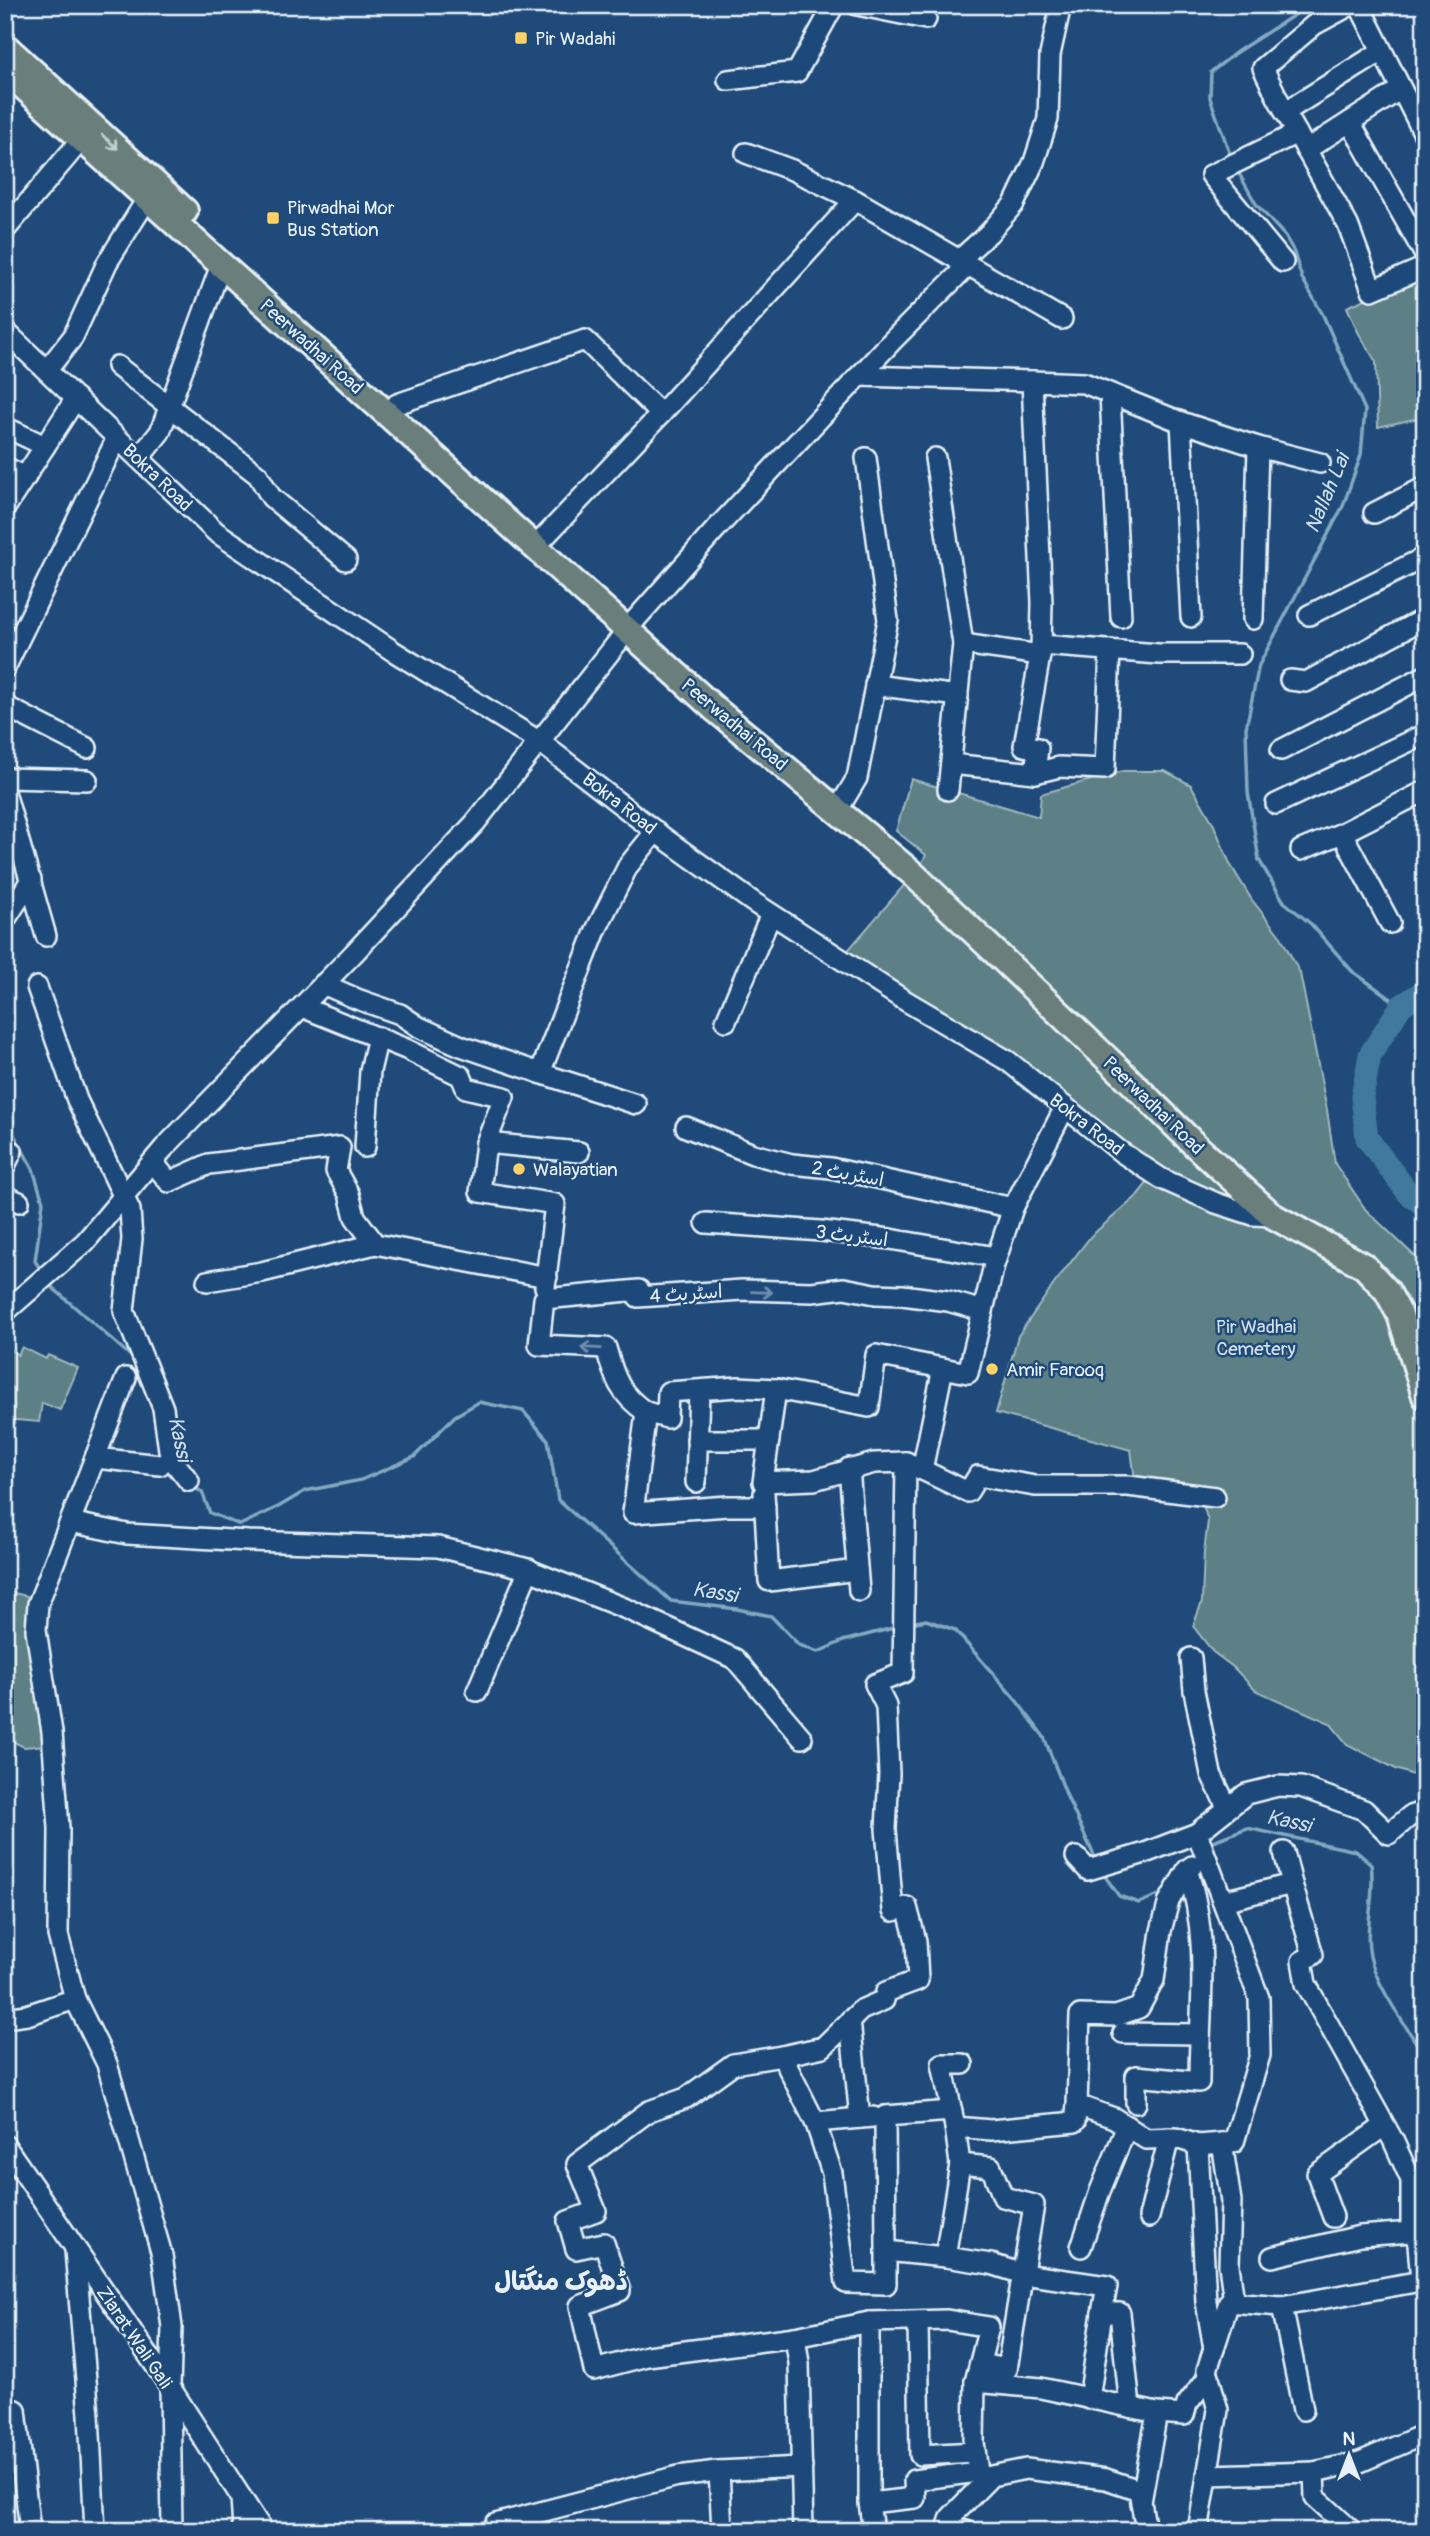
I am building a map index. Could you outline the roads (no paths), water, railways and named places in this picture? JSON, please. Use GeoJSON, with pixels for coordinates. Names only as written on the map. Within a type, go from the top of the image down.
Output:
{"type":"FeatureCollection","features":[{"type":"Feature","properties":{"kind":"main road"},"geometry":{"type":"LineString","coordinates":[[5,46],[397,404],[541,542]]}},
{"type":"Feature","properties":{"kind":"main road","name":"Peerwadhai Road"},"geometry":{"type":"LineString","coordinates":[[5,70],[221,265],[541,542],[631,625],[716,710],[912,873],[1196,1146],[1273,1216],[1364,1266],[1388,1290],[1400,1315],[1425,1396]]}},
{"type":"Feature","properties":{"kind":"street"},"geometry":{"type":"LineString","coordinates":[[728,80],[797,72],[834,5]]}},
{"type":"Feature","properties":{"kind":"street"},"geometry":{"type":"LineString","coordinates":[[857,5],[926,19]]}},
{"type":"Feature","properties":{"kind":"street"},"geometry":{"type":"LineString","coordinates":[[5,1312],[85,1242],[153,1162],[475,823],[631,625],[715,530],[963,264],[1014,204],[1034,163],[1048,119],[1049,55],[1061,5]]}},
{"type":"Feature","properties":{"kind":"street"},"geometry":{"type":"LineString","coordinates":[[1351,5],[1314,25],[1264,68],[1285,112],[1348,225],[1372,290],[1425,267]]}},
{"type":"Feature","properties":{"kind":"street"},"geometry":{"type":"LineString","coordinates":[[1359,5],[1425,136]]}},
{"type":"Feature","properties":{"kind":"street"},"geometry":{"type":"LineString","coordinates":[[1285,112],[1382,51]]}},
{"type":"Feature","properties":{"kind":"street"},"geometry":{"type":"LineString","coordinates":[[1283,262],[1211,175],[1350,122],[1401,89]]}},
{"type":"Feature","properties":{"kind":"street"},"geometry":{"type":"LineString","coordinates":[[1350,122],[1425,255]]}},
{"type":"Feature","properties":{"kind":"street"},"geometry":{"type":"LineString","coordinates":[[5,230],[81,140]]}},
{"type":"Feature","properties":{"kind":"street"},"geometry":{"type":"LineString","coordinates":[[746,153],[792,170],[855,200],[1062,319]]}},
{"type":"Feature","properties":{"kind":"street"},"geometry":{"type":"LineString","coordinates":[[47,370],[73,337],[107,263],[147,199]]}},
{"type":"Feature","properties":{"kind":"street"},"geometry":{"type":"LineString","coordinates":[[541,542],[855,200]]}},
{"type":"Feature","properties":{"kind":"street"},"geometry":{"type":"LineString","coordinates":[[138,458],[160,432],[221,265]]}},
{"type":"Feature","properties":{"kind":"street"},"geometry":{"type":"LineString","coordinates":[[397,404],[586,340],[661,414]]}},
{"type":"Feature","properties":{"kind":"street","name":"Bokra Road"},"geometry":{"type":"LineString","coordinates":[[8,341],[47,370],[216,532],[393,651],[540,742],[656,831],[771,914],[901,998],[1008,1061],[1121,1152],[1162,1179],[1216,1203],[1253,1215],[1273,1216]]}},
{"type":"Feature","properties":{"kind":"street"},"geometry":{"type":"LineString","coordinates":[[117,366],[258,475],[271,497],[346,560]]}},
{"type":"Feature","properties":{"kind":"street"},"geometry":{"type":"LineString","coordinates":[[859,376],[1084,383],[1181,422],[1258,447],[1320,463]]}},
{"type":"Feature","properties":{"kind":"street"},"geometry":{"type":"LineString","coordinates":[[1032,381],[1042,604],[1041,650],[1024,746],[1038,748],[1035,773]]}},
{"type":"Feature","properties":{"kind":"street"},"geometry":{"type":"LineString","coordinates":[[1110,394],[1121,617]]}},
{"type":"Feature","properties":{"kind":"street"},"geometry":{"type":"LineString","coordinates":[[5,508],[76,398]]}},
{"type":"Feature","properties":{"kind":"street"},"geometry":{"type":"LineString","coordinates":[[1181,422],[1191,617]]}},
{"type":"Feature","properties":{"kind":"street"},"geometry":{"type":"LineString","coordinates":[[5,427],[45,446]]}},
{"type":"Feature","properties":{"kind":"street"},"geometry":{"type":"LineString","coordinates":[[5,668],[117,438]]}},
{"type":"Feature","properties":{"kind":"street"},"geometry":{"type":"LineString","coordinates":[[1253,619],[1258,447]]}},
{"type":"Feature","properties":{"kind":"street"},"geometry":{"type":"LineString","coordinates":[[834,808],[858,778],[888,620],[866,458]]}},
{"type":"Feature","properties":{"kind":"street"},"geometry":{"type":"LineString","coordinates":[[936,458],[963,644],[948,790]]}},
{"type":"Feature","properties":{"kind":"street"},"geometry":{"type":"LineString","coordinates":[[5,467],[26,477]]}},
{"type":"Feature","properties":{"kind":"street"},"geometry":{"type":"LineString","coordinates":[[1374,513],[1425,486]]}},
{"type":"Feature","properties":{"kind":"street"},"geometry":{"type":"LineString","coordinates":[[1309,615],[1425,557]]}},
{"type":"Feature","properties":{"kind":"street"},"geometry":{"type":"LineString","coordinates":[[1290,680],[1306,682],[1425,618]]}},
{"type":"Feature","properties":{"kind":"street"},"geometry":{"type":"LineString","coordinates":[[963,644],[1041,650],[1240,654]]}},
{"type":"Feature","properties":{"kind":"street"},"geometry":{"type":"LineString","coordinates":[[951,764],[1035,773],[1059,767],[1105,769],[1111,650]]}},
{"type":"Feature","properties":{"kind":"street"},"geometry":{"type":"LineString","coordinates":[[1281,750],[1425,676]]}},
{"type":"Feature","properties":{"kind":"street"},"geometry":{"type":"LineString","coordinates":[[876,685],[958,696]]}},
{"type":"Feature","properties":{"kind":"street"},"geometry":{"type":"LineString","coordinates":[[5,706],[87,748]]}},
{"type":"Feature","properties":{"kind":"street"},"geometry":{"type":"LineString","coordinates":[[1276,804],[1425,734]]}},
{"type":"Feature","properties":{"kind":"street"},"geometry":{"type":"LineString","coordinates":[[5,778],[87,780]]}},
{"type":"Feature","properties":{"kind":"street"},"geometry":{"type":"LineString","coordinates":[[1301,850],[1425,791]]}},
{"type":"Feature","properties":{"kind":"street"},"geometry":{"type":"LineString","coordinates":[[5,792],[46,936]]}},
{"type":"Feature","properties":{"kind":"street"},"geometry":{"type":"LineString","coordinates":[[540,1073],[596,930],[628,866],[656,831]]}},
{"type":"Feature","properties":{"kind":"street"},"geometry":{"type":"LineString","coordinates":[[1342,832],[1390,923]]}},
{"type":"Feature","properties":{"kind":"street"},"geometry":{"type":"LineString","coordinates":[[5,920],[31,880]]}},
{"type":"Feature","properties":{"kind":"street"},"geometry":{"type":"LineString","coordinates":[[726,1021],[771,914]]}},
{"type":"Feature","properties":{"kind":"street"},"geometry":{"type":"LineString","coordinates":[[323,984],[400,1014],[419,1027],[461,1046],[636,1104]]}},
{"type":"Feature","properties":{"kind":"street"},"geometry":{"type":"LineString","coordinates":[[37,987],[77,1100],[130,1210],[132,1237],[124,1311],[163,1408],[170,1458],[189,1481]]}},
{"type":"Feature","properties":{"kind":"street"},"geometry":{"type":"LineString","coordinates":[[302,1007],[378,1037],[461,1076],[466,1088],[504,1097],[486,1143],[480,1192],[555,1204],[539,1345],[606,1349],[613,1373],[629,1401],[646,1412],[667,1418],[668,1392],[738,1387],[776,1389],[869,1407],[876,1355],[968,1373],[996,1257],[1013,1208],[1065,1107]]}},
{"type":"Feature","properties":{"kind":"street"},"geometry":{"type":"LineString","coordinates":[[365,1147],[370,1071],[378,1037]]}},
{"type":"Feature","properties":{"kind":"street","name":"اسٹریٹ 2"},"geometry":{"type":"LineString","coordinates":[[686,1127],[753,1154],[792,1164],[831,1168],[1013,1208]]}},
{"type":"Feature","properties":{"kind":"street"},"geometry":{"type":"LineString","coordinates":[[486,1143],[579,1152]]}},
{"type":"Feature","properties":{"kind":"street"},"geometry":{"type":"LineString","coordinates":[[153,1162],[169,1182],[209,1164],[340,1147],[336,1171],[349,1194],[355,1217],[375,1244]]}},
{"type":"Feature","properties":{"kind":"street","name":"اسٹریٹ 3"},"geometry":{"type":"LineString","coordinates":[[706,1223],[890,1239],[996,1257]]}},
{"type":"Feature","properties":{"kind":"street"},"geometry":{"type":"LineString","coordinates":[[207,1281],[262,1272],[375,1244],[547,1276]]}},
{"type":"Feature","properties":{"kind":"street","name":"اسٹریٹ 4"},"geometry":{"type":"LineString","coordinates":[[544,1299],[639,1290],[638,1297],[742,1290],[812,1293],[844,1288],[875,1294],[948,1301],[983,1311]]}},
{"type":"Feature","properties":{"kind":"street"},"geometry":{"type":"LineString","coordinates":[[869,2503],[915,2498],[914,2480],[978,2472],[975,2452],[977,2373],[989,2327],[947,2320],[869,2322],[795,2337],[648,2356],[594,2370],[580,2306],[620,2291],[604,2243],[576,2249],[568,2221],[596,2211],[577,2164],[649,2111],[686,2098],[733,2064],[823,2047],[861,2010],[884,2000],[886,1992],[918,1980],[916,1941],[907,1907],[893,1910],[886,1829],[889,1774],[886,1706],[875,1684],[903,1673],[914,1466],[943,1368]]}},
{"type":"Feature","properties":{"kind":"street"},"geometry":{"type":"LineString","coordinates":[[125,1378],[38,1604],[36,1630],[53,1745],[59,1828],[58,1935],[75,1999],[107,2064],[162,2255],[172,2327],[172,2531]]}},
{"type":"Feature","properties":{"kind":"street"},"geometry":{"type":"LineString","coordinates":[[776,1389],[763,1482],[769,1581],[857,1570]]}},
{"type":"Feature","properties":{"kind":"street"},"geometry":{"type":"LineString","coordinates":[[696,1482],[699,1391]]}},
{"type":"Feature","properties":{"kind":"street"},"geometry":{"type":"LineString","coordinates":[[646,1412],[633,1513],[765,1506]]}},
{"type":"Feature","properties":{"kind":"street"},"geometry":{"type":"LineString","coordinates":[[697,1440],[769,1440]]}},
{"type":"Feature","properties":{"kind":"street"},"geometry":{"type":"LineString","coordinates":[[94,1458],[160,1465]]}},
{"type":"Feature","properties":{"kind":"street"},"geometry":{"type":"LineString","coordinates":[[763,1482],[814,1480],[874,1463],[914,1466],[968,1492],[978,1476],[1035,1486],[1129,1486],[1215,1497]]}},
{"type":"Feature","properties":{"kind":"street"},"geometry":{"type":"LineString","coordinates":[[849,1468],[859,1591]]}},
{"type":"Feature","properties":{"kind":"street"},"geometry":{"type":"LineString","coordinates":[[70,1522],[127,1534],[438,1547],[529,1569],[629,1610],[735,1659],[802,1738]]}},
{"type":"Feature","properties":{"kind":"street"},"geometry":{"type":"LineString","coordinates":[[477,1691],[529,1569]]}},
{"type":"Feature","properties":{"kind":"street"},"geometry":{"type":"LineString","coordinates":[[1191,1658],[1194,1691],[1210,1774],[1227,1807]]}},
{"type":"Feature","properties":{"kind":"street"},"geometry":{"type":"LineString","coordinates":[[1082,1864],[1108,1865],[1197,1833],[1246,1794],[1278,1786],[1301,1787],[1364,1810],[1389,1834],[1410,1816],[1425,1811]]}},
{"type":"Feature","properties":{"kind":"street"},"geometry":{"type":"LineString","coordinates":[[1077,2105],[1114,2118],[1146,2139],[1169,2138],[1198,2144],[1234,2142],[1260,2055],[1259,1998],[1197,1833]]}},
{"type":"Feature","properties":{"kind":"street"},"geometry":{"type":"LineString","coordinates":[[1198,2531],[1217,2410],[1207,2370],[1229,2302],[1282,2306],[1421,2281],[1411,2180],[1306,1984],[1302,1961],[1312,1955],[1284,1852]]}},
{"type":"Feature","properties":{"kind":"street"},"geometry":{"type":"LineString","coordinates":[[815,2122],[885,2116],[953,2119],[991,2130],[1075,2122],[1080,2015],[1116,2016],[1139,2008],[1154,1980],[1161,1931],[1169,1901],[1187,1870],[1207,1854]]}},
{"type":"Feature","properties":{"kind":"street"},"geometry":{"type":"LineString","coordinates":[[1136,2103],[1136,2076],[1199,2082],[1202,1957],[1196,1896],[1187,1870]]}},
{"type":"Feature","properties":{"kind":"street"},"geometry":{"type":"LineString","coordinates":[[1223,1901],[1292,1884]]}},
{"type":"Feature","properties":{"kind":"street"},"geometry":{"type":"LineString","coordinates":[[5,2018],[27,2015],[75,1999]]}},
{"type":"Feature","properties":{"kind":"street"},"geometry":{"type":"LineString","coordinates":[[850,2020],[860,2118]]}},
{"type":"Feature","properties":{"kind":"street"},"geometry":{"type":"LineString","coordinates":[[1123,2033],[1199,2034]]}},
{"type":"Feature","properties":{"kind":"street"},"geometry":{"type":"LineString","coordinates":[[782,2056],[815,2122],[832,2173],[846,2283],[886,2284],[885,2116]]}},
{"type":"Feature","properties":{"kind":"street"},"geometry":{"type":"LineString","coordinates":[[945,2257],[960,2164],[942,2064],[962,2064]]}},
{"type":"Feature","properties":{"kind":"street"},"geometry":{"type":"LineString","coordinates":[[1082,2248],[1126,2126]]}},
{"type":"Feature","properties":{"kind":"street"},"geometry":{"type":"LineString","coordinates":[[1333,2217],[1317,2174],[1384,2126]]}},
{"type":"Feature","properties":{"kind":"street"},"geometry":{"type":"LineString","coordinates":[[1149,2217],[1169,2138]]}},
{"type":"Feature","properties":{"kind":"street"},"geometry":{"type":"LineString","coordinates":[[1222,2143],[1231,2201],[1228,2265],[1234,2302]]}},
{"type":"Feature","properties":{"kind":"street"},"geometry":{"type":"LineString","coordinates":[[1198,2144],[1206,2302],[1214,2349]]}},
{"type":"Feature","properties":{"kind":"street","name":"Ziarat Wali Gali"},"geometry":{"type":"LineString","coordinates":[[5,2145],[170,2387],[263,2531]]}},
{"type":"Feature","properties":{"kind":"street"},"geometry":{"type":"LineString","coordinates":[[960,2164],[991,2167],[1003,2197],[1034,2205],[1007,2369],[977,2373]]}},
{"type":"Feature","properties":{"kind":"street"},"geometry":{"type":"LineString","coordinates":[[1272,2257],[1360,2236],[1418,2232]]}},
{"type":"Feature","properties":{"kind":"street"},"geometry":{"type":"LineString","coordinates":[[75,2249],[89,2415],[95,2531]]}},
{"type":"Feature","properties":{"kind":"street"},"geometry":{"type":"LineString","coordinates":[[886,2251],[991,2264],[1023,2274],[1107,2286],[1089,2399]]}},
{"type":"Feature","properties":{"kind":"street"},"geometry":{"type":"LineString","coordinates":[[1282,2306],[1303,2410]]}},
{"type":"Feature","properties":{"kind":"street"},"geometry":{"type":"LineString","coordinates":[[1102,2314],[1120,2314],[1130,2407]]}},
{"type":"Feature","properties":{"kind":"street"},"geometry":{"type":"LineString","coordinates":[[918,2321],[920,2455],[975,2452]]}},
{"type":"Feature","properties":{"kind":"street"},"geometry":{"type":"LineString","coordinates":[[869,2322],[869,2503],[873,2531]]}},
{"type":"Feature","properties":{"kind":"street"},"geometry":{"type":"LineString","coordinates":[[795,2337],[799,2363],[803,2531]]}},
{"type":"Feature","properties":{"kind":"street"},"geometry":{"type":"LineString","coordinates":[[977,2373],[1157,2413],[1184,2415],[1187,2404],[1209,2376]]}},
{"type":"Feature","properties":{"kind":"street"},"geometry":{"type":"LineString","coordinates":[[16,2410],[30,2531]]}},
{"type":"Feature","properties":{"kind":"street"},"geometry":{"type":"LineString","coordinates":[[1141,2502],[1157,2413]]}},
{"type":"Feature","properties":{"kind":"street"},"geometry":{"type":"LineString","coordinates":[[1207,2475],[1314,2472],[1360,2462],[1425,2434]]}},
{"type":"Feature","properties":{"kind":"street"},"geometry":{"type":"LineString","coordinates":[[496,2531],[495,2524],[678,2476],[719,2471],[802,2468]]}},
{"type":"Feature","properties":{"kind":"street"},"geometry":{"type":"LineString","coordinates":[[953,2530],[951,2517],[991,2476],[1027,2469],[1106,2479],[1139,2490],[1146,2531]]}},
{"type":"Feature","properties":{"kind":"street"},"geometry":{"type":"LineString","coordinates":[[719,2471],[722,2531]]}},
{"type":"Feature","properties":{"kind":"street"},"geometry":{"type":"LineString","coordinates":[[1314,2472],[1315,2497],[1352,2531]]}},
{"type":"Feature","properties":{"kind":"street"},"geometry":{"type":"LineString","coordinates":[[240,2497],[243,2531]]}},
{"type":"Feature","properties":{"kind":"waterway","name":"Nallah Lai"},"geometry":{"type":"LineString","coordinates":[[1231,157],[1210,98],[1211,72],[1238,51],[1310,5]]}},
{"type":"Feature","properties":{"kind":"waterway","name":"Nallah Lai"},"geometry":{"type":"LineString","coordinates":[[1237,170],[1256,204],[1285,236],[1293,250],[1302,278],[1323,315],[1365,410],[1361,455],[1343,506],[1259,665],[1246,728],[1248,792],[1259,860],[1284,902],[1311,924],[1352,971],[1401,1006]]}},
{"type":"Feature","properties":{"kind":"waterway"},"geometry":{"type":"LineString","coordinates":[[1425,990],[1401,1006],[1370,1055],[1362,1097],[1367,1138],[1409,1194],[1425,1206]]}},
{"type":"Feature","properties":{"kind":"waterway","name":"Kassi"},"geometry":{"type":"LineString","coordinates":[[5,1118],[33,1169],[43,1202],[35,1261],[42,1272]]}},
{"type":"Feature","properties":{"kind":"waterway","name":"Kassi"},"geometry":{"type":"LineString","coordinates":[[48,1281],[133,1358]]}},
{"type":"Feature","properties":{"kind":"waterway","name":"Kassi"},"geometry":{"type":"LineString","coordinates":[[191,1486],[202,1492],[210,1513],[240,1525],[305,1491],[361,1480],[414,1457],[455,1416],[479,1402],[523,1411],[548,1440],[558,1500],[671,1601],[771,1616],[799,1645],[818,1652],[843,1641],[897,1627]]}},
{"type":"Feature","properties":{"kind":"waterway","name":"Kassi"},"geometry":{"type":"LineString","coordinates":[[911,1623],[926,1620],[955,1630],[1016,1700],[1044,1737],[1068,1799],[1097,1862]]}},
{"type":"Feature","properties":{"kind":"waterway","name":"Kassi"},"geometry":{"type":"LineString","coordinates":[[1208,1843],[1247,1828],[1356,1851],[1371,1864],[1368,1933],[1373,1968],[1425,2057]]}},
{"type":"Feature","properties":{"kind":"waterway","name":"Kassi"},"geometry":{"type":"LineString","coordinates":[[1102,1872],[1119,1896],[1139,1903],[1166,1892]]}},
{"type":"Feature","properties":{"kind":"place","name":"Pir Wadahi"},"geometry":{"type":"Point","coordinates":[521,38]}},
{"type":"Feature","properties":{"kind":"place","name":"Pirwadhai Mor Bus Station"},"geometry":{"type":"Point","coordinates":[273,218]}},
{"type":"Feature","properties":{"kind":"place","name":"Walayatian"},"geometry":{"type":"Point","coordinates":[519,1169]}},
{"type":"Feature","properties":{"kind":"place","name":"Amir Farooq"},"geometry":{"type":"Point","coordinates":[992,1369]}},
{"type":"Feature","properties":{"kind":"district","name":"ڈھوک منگتال"},"geometry":{"type":"Point","coordinates":[561,2281]}},
{"type":"Feature","properties":{"kind":"park label","name":"Pir Wadhai Cemetery"},"geometry":{"type":"Point","coordinates":[1256,1337]}}]}
